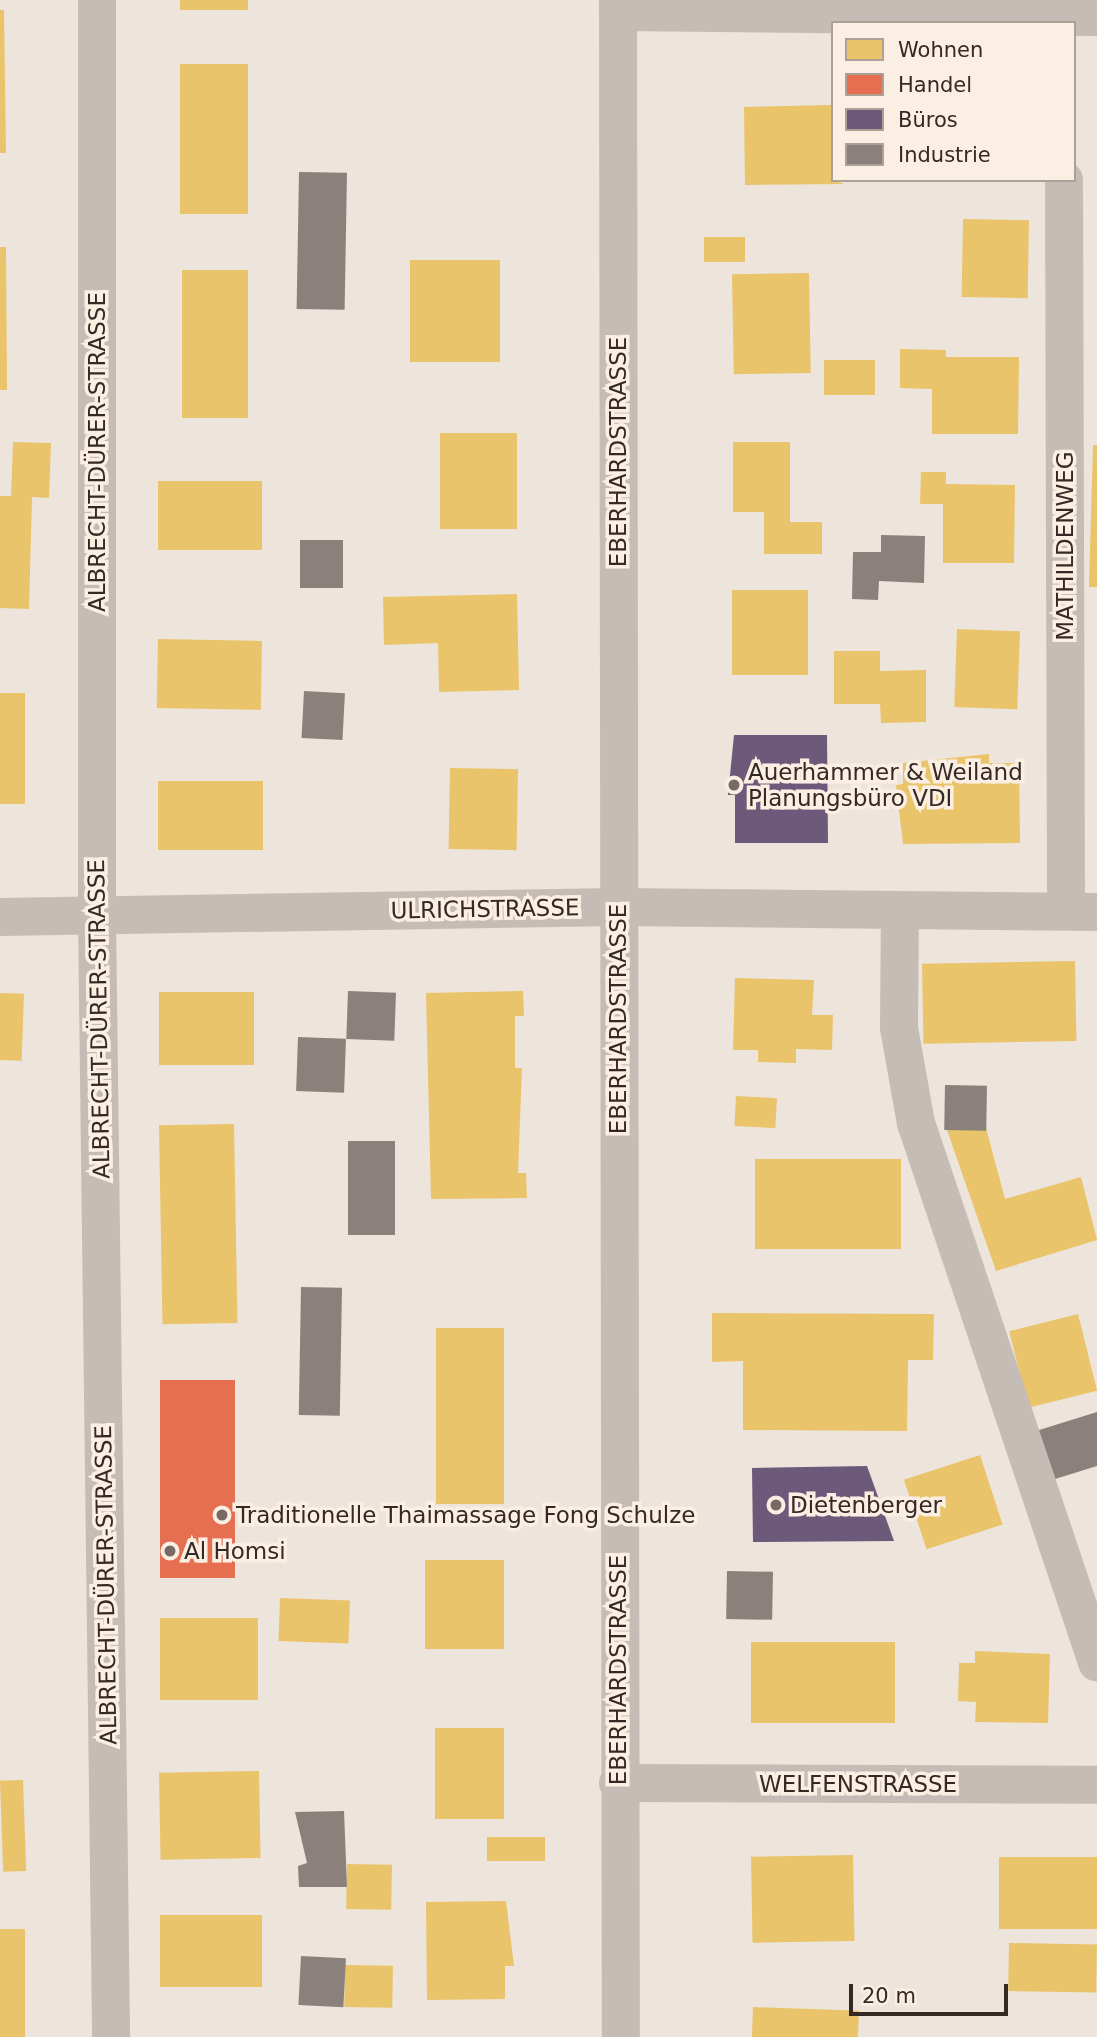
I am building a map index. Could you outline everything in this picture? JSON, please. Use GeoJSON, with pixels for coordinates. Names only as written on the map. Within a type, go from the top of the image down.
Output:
{"type":"FeatureCollection","features":[{"type":"Feature","properties":{"kind":"street","name":"ALBRECHT-DÜRER-STRASSE"},"geometry":{"type":"LineString","coordinates":[[97,0],[97,916],[111,2037]]}},
{"type":"Feature","properties":{"kind":"street"},"geometry":{"type":"LineString","coordinates":[[618,6],[1075,19]]}},
{"type":"Feature","properties":{"kind":"street","name":"EBERHARDSTRASSE"},"geometry":{"type":"LineString","coordinates":[[618,6],[618,1783],[621,2037]]}},
{"type":"Feature","properties":{"kind":"street","name":"MATHILDENWEG"},"geometry":{"type":"LineString","coordinates":[[1065,182],[1081,911]]}},
{"type":"Feature","properties":{"kind":"street","name":"ULRICHSTRASSE"},"geometry":{"type":"LineString","coordinates":[[0,917],[618,907],[1081,911]]}},
{"type":"Feature","properties":{"kind":"street"},"geometry":{"type":"LineString","coordinates":[[900,911],[899,1028],[916,1123],[1097,1662]]}},
{"type":"Feature","properties":{"kind":"street","name":"WELFENSTRASSE"},"geometry":{"type":"LineString","coordinates":[[618,1783],[1097,1786]]}},
{"type":"Feature","properties":{"kind":"building: Wohnen"},"geometry":{"type":"Polygon","coordinates":[[[180,0],[248,0],[248,10],[180,10],[180,0]]]}},
{"type":"Feature","properties":{"kind":"building: Wohnen"},"geometry":{"type":"Polygon","coordinates":[[[0,10],[4,10],[6,153],[0,153],[0,10]]]}},
{"type":"Feature","properties":{"kind":"building: Wohnen"},"geometry":{"type":"Polygon","coordinates":[[[180,64],[248,64],[248,214],[180,214],[180,64]]]}},
{"type":"Feature","properties":{"kind":"building: Wohnen"},"geometry":{"type":"Polygon","coordinates":[[[831,105],[831,182],[844,184],[745,185],[744,107],[831,105]]]}},
{"type":"Feature","properties":{"kind":"building: Wohnen"},"geometry":{"type":"Polygon","coordinates":[[[963,219],[1029,220],[1028,298],[962,297],[963,219]]]}},
{"type":"Feature","properties":{"kind":"building: Wohnen"},"geometry":{"type":"Polygon","coordinates":[[[704,237],[745,237],[745,262],[704,262],[704,237]]]}},
{"type":"Feature","properties":{"kind":"building: Wohnen"},"geometry":{"type":"Polygon","coordinates":[[[0,247],[6,247],[7,390],[0,390],[0,247]]]}},
{"type":"Feature","properties":{"kind":"building: Wohnen"},"geometry":{"type":"Polygon","coordinates":[[[410,260],[500,260],[500,362],[410,362],[410,260]]]}},
{"type":"Feature","properties":{"kind":"building: Wohnen"},"geometry":{"type":"Polygon","coordinates":[[[182,270],[248,270],[248,418],[182,418],[182,270]]]}},
{"type":"Feature","properties":{"kind":"building: Wohnen"},"geometry":{"type":"Polygon","coordinates":[[[809,273],[811,373],[734,374],[732,274],[809,273]]]}},
{"type":"Feature","properties":{"kind":"building: Wohnen"},"geometry":{"type":"Polygon","coordinates":[[[900,349],[946,350],[946,357],[1019,357],[1018,434],[932,434],[932,389],[900,388],[900,349]]]}},
{"type":"Feature","properties":{"kind":"building: Wohnen"},"geometry":{"type":"Polygon","coordinates":[[[824,360],[875,360],[875,395],[824,395],[824,360]]]}},
{"type":"Feature","properties":{"kind":"building: Wohnen"},"geometry":{"type":"Polygon","coordinates":[[[440,433],[517,433],[517,529],[440,529],[440,433]]]}},
{"type":"Feature","properties":{"kind":"building: Wohnen"},"geometry":{"type":"Polygon","coordinates":[[[13,442],[51,443],[49,498],[32,497],[29,609],[0,608],[0,496],[11,496],[13,442]]]}},
{"type":"Feature","properties":{"kind":"building: Wohnen"},"geometry":{"type":"Polygon","coordinates":[[[733,442],[790,442],[790,522],[822,522],[822,554],[764,554],[764,512],[733,512],[733,442]]]}},
{"type":"Feature","properties":{"kind":"building: Wohnen"},"geometry":{"type":"Polygon","coordinates":[[[1093,445],[1097,445],[1097,587],[1089,587],[1093,445]]]}},
{"type":"Feature","properties":{"kind":"building: Wohnen"},"geometry":{"type":"Polygon","coordinates":[[[921,472],[946,472],[946,484],[1015,485],[1014,563],[943,563],[943,504],[920,504],[921,472]]]}},
{"type":"Feature","properties":{"kind":"building: Wohnen"},"geometry":{"type":"Polygon","coordinates":[[[158,481],[262,481],[262,550],[158,550],[158,481]]]}},
{"type":"Feature","properties":{"kind":"building: Wohnen"},"geometry":{"type":"Polygon","coordinates":[[[732,590],[808,590],[808,675],[732,675],[732,590]]]}},
{"type":"Feature","properties":{"kind":"building: Wohnen"},"geometry":{"type":"Polygon","coordinates":[[[517,594],[519,690],[439,692],[438,643],[384,645],[383,597],[517,594]]]}},
{"type":"Feature","properties":{"kind":"building: Wohnen"},"geometry":{"type":"Polygon","coordinates":[[[957,629],[1020,631],[1017,709],[954,707],[957,629]]]}},
{"type":"Feature","properties":{"kind":"building: Wohnen"},"geometry":{"type":"Polygon","coordinates":[[[158,639],[262,641],[261,710],[157,708],[158,639]]]}},
{"type":"Feature","properties":{"kind":"building: Wohnen"},"geometry":{"type":"Polygon","coordinates":[[[834,651],[880,651],[880,671],[926,670],[926,722],[881,723],[880,704],[834,704],[834,651]]]}},
{"type":"Feature","properties":{"kind":"building: Wohnen"},"geometry":{"type":"Polygon","coordinates":[[[0,693],[25,693],[25,804],[0,804],[0,693]]]}},
{"type":"Feature","properties":{"kind":"building: Wohnen"},"geometry":{"type":"Polygon","coordinates":[[[989,754],[989,763],[1019,763],[1020,843],[903,844],[896,785],[903,784],[903,763],[989,754]]]}},
{"type":"Feature","properties":{"kind":"building: Wohnen"},"geometry":{"type":"Polygon","coordinates":[[[450,768],[518,769],[517,850],[449,849],[450,768]]]}},
{"type":"Feature","properties":{"kind":"building: Wohnen"},"geometry":{"type":"Polygon","coordinates":[[[158,781],[263,781],[263,850],[158,850],[158,781]]]}},
{"type":"Feature","properties":{"kind":"building: Wohnen"},"geometry":{"type":"Polygon","coordinates":[[[1075,961],[1076,1041],[923,1044],[922,964],[1075,961]]]}},
{"type":"Feature","properties":{"kind":"building: Wohnen"},"geometry":{"type":"Polygon","coordinates":[[[735,978],[814,980],[812,1015],[833,1015],[832,1050],[796,1049],[796,1063],[758,1062],[758,1050],[733,1050],[735,978]]]}},
{"type":"Feature","properties":{"kind":"building: Wohnen"},"geometry":{"type":"Polygon","coordinates":[[[523,991],[524,1016],[515,1016],[515,1068],[522,1068],[518,1173],[526,1173],[527,1198],[431,1199],[426,993],[523,991]]]}},
{"type":"Feature","properties":{"kind":"building: Wohnen"},"geometry":{"type":"Polygon","coordinates":[[[159,992],[254,992],[254,1065],[159,1065],[159,992]]]}},
{"type":"Feature","properties":{"kind":"building: Wohnen"},"geometry":{"type":"Polygon","coordinates":[[[0,993],[24,994],[22,1061],[0,1060],[0,993]]]}},
{"type":"Feature","properties":{"kind":"building: Wohnen"},"geometry":{"type":"Polygon","coordinates":[[[736,1096],[777,1098],[775,1128],[734,1126],[736,1096]]]}},
{"type":"Feature","properties":{"kind":"building: Wohnen"},"geometry":{"type":"Polygon","coordinates":[[[234,1124],[237,1323],[162,1324],[159,1125],[234,1124]]]}},
{"type":"Feature","properties":{"kind":"building: Wohnen"},"geometry":{"type":"Polygon","coordinates":[[[986,1128],[1005,1199],[1081,1177],[1097,1240],[996,1271],[947,1130],[986,1128]]]}},
{"type":"Feature","properties":{"kind":"building: Wohnen"},"geometry":{"type":"Polygon","coordinates":[[[755,1159],[901,1159],[901,1249],[755,1249],[755,1159]]]}},
{"type":"Feature","properties":{"kind":"building: Wohnen"},"geometry":{"type":"Polygon","coordinates":[[[712,1313],[934,1314],[933,1360],[908,1360],[907,1431],[743,1430],[743,1361],[712,1362],[712,1313]]]}},
{"type":"Feature","properties":{"kind":"building: Wohnen"},"geometry":{"type":"Polygon","coordinates":[[[1078,1314],[1097,1391],[1028,1408],[1009,1331],[1078,1314]]]}},
{"type":"Feature","properties":{"kind":"building: Wohnen"},"geometry":{"type":"Polygon","coordinates":[[[436,1328],[504,1328],[504,1504],[436,1504],[436,1328]]]}},
{"type":"Feature","properties":{"kind":"building: Wohnen"},"geometry":{"type":"Polygon","coordinates":[[[980,1455],[1003,1524],[926,1549],[904,1480],[980,1455]]]}},
{"type":"Feature","properties":{"kind":"building: Wohnen"},"geometry":{"type":"Polygon","coordinates":[[[425,1560],[504,1560],[504,1649],[425,1649],[425,1560]]]}},
{"type":"Feature","properties":{"kind":"building: Wohnen"},"geometry":{"type":"Polygon","coordinates":[[[280,1598],[350,1600],[348,1643],[278,1641],[280,1598]]]}},
{"type":"Feature","properties":{"kind":"building: Wohnen"},"geometry":{"type":"Polygon","coordinates":[[[160,1618],[258,1618],[258,1700],[160,1700],[160,1618]]]}},
{"type":"Feature","properties":{"kind":"building: Wohnen"},"geometry":{"type":"Polygon","coordinates":[[[751,1642],[895,1642],[895,1723],[751,1723],[751,1642]]]}},
{"type":"Feature","properties":{"kind":"building: Wohnen"},"geometry":{"type":"Polygon","coordinates":[[[975,1651],[1050,1654],[1048,1723],[975,1722],[976,1702],[958,1701],[959,1663],[975,1663],[975,1651]]]}},
{"type":"Feature","properties":{"kind":"building: Wohnen"},"geometry":{"type":"Polygon","coordinates":[[[435,1728],[504,1728],[504,1819],[435,1819],[435,1728]]]}},
{"type":"Feature","properties":{"kind":"building: Wohnen"},"geometry":{"type":"Polygon","coordinates":[[[259,1771],[261,1858],[161,1860],[159,1773],[259,1771]]]}},
{"type":"Feature","properties":{"kind":"building: Wohnen"},"geometry":{"type":"Polygon","coordinates":[[[23,1780],[26,1871],[3,1872],[0,1781],[23,1780]]]}},
{"type":"Feature","properties":{"kind":"building: Wohnen"},"geometry":{"type":"Polygon","coordinates":[[[487,1837],[545,1837],[545,1861],[487,1861],[487,1837]]]}},
{"type":"Feature","properties":{"kind":"building: Wohnen"},"geometry":{"type":"Polygon","coordinates":[[[853,1855],[855,1941],[753,1943],[751,1857],[853,1855]]]}},
{"type":"Feature","properties":{"kind":"building: Wohnen"},"geometry":{"type":"Polygon","coordinates":[[[999,1857],[1097,1857],[1097,1929],[999,1929],[999,1857]]]}},
{"type":"Feature","properties":{"kind":"building: Wohnen"},"geometry":{"type":"Polygon","coordinates":[[[347,1864],[392,1865],[391,1910],[346,1909],[347,1864]]]}},
{"type":"Feature","properties":{"kind":"building: Wohnen"},"geometry":{"type":"Polygon","coordinates":[[[506,1901],[514,1966],[505,1966],[505,1999],[427,2000],[426,1902],[506,1901]]]}},
{"type":"Feature","properties":{"kind":"building: Wohnen"},"geometry":{"type":"Polygon","coordinates":[[[160,1915],[262,1915],[262,1987],[160,1987],[160,1915]]]}},
{"type":"Feature","properties":{"kind":"building: Wohnen"},"geometry":{"type":"Polygon","coordinates":[[[0,1929],[25,1929],[25,2037],[0,2037],[0,1929]]]}},
{"type":"Feature","properties":{"kind":"building: Wohnen"},"geometry":{"type":"Polygon","coordinates":[[[1009,1943],[1097,1945],[1096,1993],[1008,1991],[1009,1943]]]}},
{"type":"Feature","properties":{"kind":"building: Wohnen"},"geometry":{"type":"Polygon","coordinates":[[[345,1965],[393,1966],[392,2008],[344,2007],[345,1965]]]}},
{"type":"Feature","properties":{"kind":"building: Wohnen"},"geometry":{"type":"Polygon","coordinates":[[[753,2007],[859,2011],[858,2037],[752,2037],[753,2007]]]}},
{"type":"Feature","properties":{"kind":"building: Handel"},"geometry":{"type":"Polygon","coordinates":[[[160,1380],[235,1380],[235,1578],[160,1578],[160,1380]]]}},
{"type":"Feature","properties":{"kind":"building: Büros"},"geometry":{"type":"Polygon","coordinates":[[[734,735],[827,735],[828,843],[735,843],[735,795],[728,795],[734,735]]]}},
{"type":"Feature","properties":{"kind":"building: Büros"},"geometry":{"type":"Polygon","coordinates":[[[867,1466],[894,1541],[753,1542],[752,1468],[867,1466]]]}},
{"type":"Feature","properties":{"kind":"building: Industrie"},"geometry":{"type":"Polygon","coordinates":[[[299,172],[347,173],[345,310],[297,309],[299,172]]]}},
{"type":"Feature","properties":{"kind":"building: Industrie"},"geometry":{"type":"Polygon","coordinates":[[[881,535],[925,536],[924,583],[879,581],[878,600],[852,599],[853,552],[881,552],[881,535]]]}},
{"type":"Feature","properties":{"kind":"building: Industrie"},"geometry":{"type":"Polygon","coordinates":[[[300,540],[343,540],[343,588],[300,588],[300,540]]]}},
{"type":"Feature","properties":{"kind":"building: Industrie"},"geometry":{"type":"Polygon","coordinates":[[[304,691],[345,693],[342,740],[302,738],[304,691]]]}},
{"type":"Feature","properties":{"kind":"building: Industrie"},"geometry":{"type":"Polygon","coordinates":[[[348,991],[396,993],[394,1041],[346,1039],[348,991]]]}},
{"type":"Feature","properties":{"kind":"building: Industrie"},"geometry":{"type":"Polygon","coordinates":[[[298,1037],[346,1039],[344,1093],[296,1091],[298,1037]]]}},
{"type":"Feature","properties":{"kind":"building: Industrie"},"geometry":{"type":"Polygon","coordinates":[[[945,1085],[987,1086],[986,1131],[944,1130],[945,1085]]]}},
{"type":"Feature","properties":{"kind":"building: Industrie"},"geometry":{"type":"Polygon","coordinates":[[[348,1141],[395,1141],[395,1235],[348,1235],[348,1141]]]}},
{"type":"Feature","properties":{"kind":"building: Industrie"},"geometry":{"type":"Polygon","coordinates":[[[301,1287],[342,1288],[340,1416],[299,1415],[301,1287]]]}},
{"type":"Feature","properties":{"kind":"building: Industrie"},"geometry":{"type":"Polygon","coordinates":[[[1097,1412],[1097,1466],[1039,1484],[1023,1435],[1097,1412]]]}},
{"type":"Feature","properties":{"kind":"building: Industrie"},"geometry":{"type":"Polygon","coordinates":[[[727,1571],[773,1572],[772,1620],[726,1619],[727,1571]]]}},
{"type":"Feature","properties":{"kind":"building: Industrie"},"geometry":{"type":"Polygon","coordinates":[[[344,1811],[347,1887],[299,1887],[298,1866],[307,1863],[295,1812],[344,1811]]]}},
{"type":"Feature","properties":{"kind":"building: Industrie"},"geometry":{"type":"Polygon","coordinates":[[[301,1956],[346,1958],[343,2007],[298,2005],[301,1956]]]}},
{"type":"Feature","properties":{"kind":"place","name":"Auerhammer & Weiland Planungsbüro VDI"},"geometry":{"type":"Point","coordinates":[734,785]}},
{"type":"Feature","properties":{"kind":"place","name":"Dietenberger"},"geometry":{"type":"Point","coordinates":[776,1505]}},
{"type":"Feature","properties":{"kind":"place","name":"Traditionelle Thaimassage Fong Schulze"},"geometry":{"type":"Point","coordinates":[222,1515]}},
{"type":"Feature","properties":{"kind":"place","name":"Al Homsi"},"geometry":{"type":"Point","coordinates":[170,1551]}}]}
